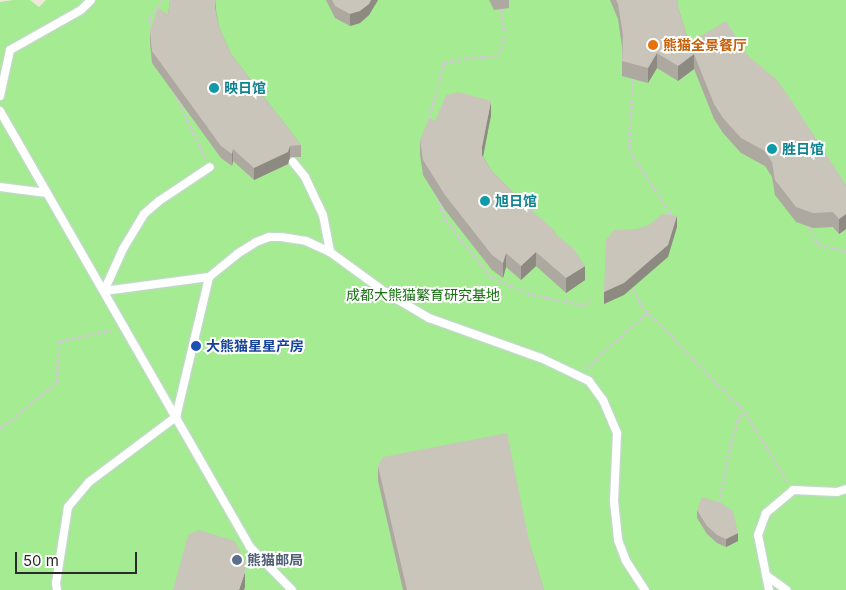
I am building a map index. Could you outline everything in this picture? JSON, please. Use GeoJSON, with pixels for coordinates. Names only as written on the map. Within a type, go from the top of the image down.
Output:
{"type":"FeatureCollection","features":[{"type":"Feature","properties":{"kind":"lane"},"geometry":{"type":"LineString","coordinates":[[0,96],[10,50],[81,10],[91,0]]}},
{"type":"Feature","properties":{"kind":"lane"},"geometry":{"type":"LineString","coordinates":[[0,111],[250,547],[292,590]]}},
{"type":"Feature","properties":{"kind":"lane"},"geometry":{"type":"LineString","coordinates":[[293,162],[305,177],[323,216],[330,252]]}},
{"type":"Feature","properties":{"kind":"lane"},"geometry":{"type":"LineString","coordinates":[[104,291],[123,249],[144,214],[159,201],[210,167]]}},
{"type":"Feature","properties":{"kind":"lane"},"geometry":{"type":"LineString","coordinates":[[0,187],[47,192]]}},
{"type":"Feature","properties":{"kind":"lane"},"geometry":{"type":"LineString","coordinates":[[104,291],[209,277],[237,254],[256,242],[269,237],[293,238],[330,252],[386,292],[429,318],[541,358],[589,381],[603,400],[617,433],[614,501],[618,540],[630,568],[645,590]]}},
{"type":"Feature","properties":{"kind":"lane"},"geometry":{"type":"LineString","coordinates":[[57,590],[56,582],[68,507],[90,482],[176,417],[209,277]]}},
{"type":"Feature","properties":{"kind":"lane"},"geometry":{"type":"LineString","coordinates":[[769,590],[758,535],[766,513],[793,490],[837,492],[846,489]]}},
{"type":"Feature","properties":{"kind":"lane"},"geometry":{"type":"LineString","coordinates":[[766,576],[786,590]]}},
{"type":"Feature","properties":{"kind":"path"},"geometry":{"type":"LineString","coordinates":[[153,37],[149,19],[162,0]]}},
{"type":"Feature","properties":{"kind":"path"},"geometry":{"type":"LineString","coordinates":[[426,135],[425,126],[444,63],[466,58],[498,56],[505,38],[501,9]]}},
{"type":"Feature","properties":{"kind":"path"},"geometry":{"type":"LineString","coordinates":[[633,79],[629,150],[670,213],[667,226]]}},
{"type":"Feature","properties":{"kind":"path"},"geometry":{"type":"LineString","coordinates":[[172,89],[210,167]]}},
{"type":"Feature","properties":{"kind":"path"},"geometry":{"type":"LineString","coordinates":[[436,194],[445,219],[491,277],[531,294],[583,305],[590,300]]}},
{"type":"Feature","properties":{"kind":"path"},"geometry":{"type":"LineString","coordinates":[[809,227],[818,244],[846,251]]}},
{"type":"Feature","properties":{"kind":"path"},"geometry":{"type":"LineString","coordinates":[[633,288],[640,304],[745,412],[793,490]]}},
{"type":"Feature","properties":{"kind":"path"},"geometry":{"type":"LineString","coordinates":[[578,375],[648,312]]}},
{"type":"Feature","properties":{"kind":"path"},"geometry":{"type":"LineString","coordinates":[[0,429],[57,382],[59,341],[125,327]]}},
{"type":"Feature","properties":{"kind":"path"},"geometry":{"type":"LineString","coordinates":[[718,510],[731,442],[739,417],[745,412]]}},
{"type":"Feature","properties":{"kind":"green space","name":"成都大熊猫繁育研究基地"},"geometry":{"type":"Polygon","coordinates":[[[30,0],[39,7],[46,0],[846,0],[846,590],[0,590],[0,2],[30,0]]]}},
{"type":"Feature","properties":{"kind":"building"},"geometry":{"type":"Polygon","coordinates":[[[170,0],[216,0],[215,8],[219,27],[231,54],[301,145],[290,146],[288,152],[254,168],[233,149],[232,154],[221,146],[152,51],[150,31],[158,8],[168,14],[170,0]]]}},
{"type":"Feature","properties":{"kind":"building"},"geometry":{"type":"Polygon","coordinates":[[[332,0],[371,0],[360,11],[350,14],[335,6],[332,0]]]}},
{"type":"Feature","properties":{"kind":"building"},"geometry":{"type":"Polygon","coordinates":[[[616,0],[677,0],[689,43],[726,21],[747,55],[776,79],[787,94],[846,185],[846,214],[839,219],[833,212],[813,213],[796,207],[775,180],[772,162],[765,151],[741,138],[723,118],[714,104],[694,54],[678,66],[657,53],[648,68],[622,61],[623,35],[616,0]]]}},
{"type":"Feature","properties":{"kind":"building"},"geometry":{"type":"Polygon","coordinates":[[[459,92],[491,101],[482,155],[491,170],[521,201],[556,232],[555,234],[573,248],[585,266],[566,278],[536,252],[521,266],[506,253],[503,263],[492,255],[445,195],[423,160],[420,140],[429,118],[435,121],[446,95],[459,92]]]}},
{"type":"Feature","properties":{"kind":"building"},"geometry":{"type":"Polygon","coordinates":[[[662,214],[677,216],[668,245],[624,283],[604,292],[606,240],[614,230],[636,229],[649,225],[662,214]]]}},
{"type":"Feature","properties":{"kind":"building"},"geometry":{"type":"Polygon","coordinates":[[[507,433],[530,545],[544,590],[407,590],[378,466],[383,457],[507,433]]]}},
{"type":"Feature","properties":{"kind":"building"},"geometry":{"type":"Polygon","coordinates":[[[702,497],[721,503],[733,511],[738,533],[726,539],[717,535],[707,526],[697,510],[702,497]]]}},
{"type":"Feature","properties":{"kind":"building"},"geometry":{"type":"Polygon","coordinates":[[[199,530],[235,541],[245,561],[245,572],[239,590],[173,590],[188,535],[199,530]]]}},
{"type":"Feature","properties":{"kind":"place","name":"熊猫全景餐厅"},"geometry":{"type":"Point","coordinates":[653,45]}},
{"type":"Feature","properties":{"kind":"place","name":"映日馆"},"geometry":{"type":"Point","coordinates":[214,88]}},
{"type":"Feature","properties":{"kind":"place","name":"胜日馆"},"geometry":{"type":"Point","coordinates":[772,149]}},
{"type":"Feature","properties":{"kind":"place","name":"旭日馆"},"geometry":{"type":"Point","coordinates":[485,201]}},
{"type":"Feature","properties":{"kind":"place","name":"大熊猫星星产房"},"geometry":{"type":"Point","coordinates":[196,346]}},
{"type":"Feature","properties":{"kind":"place","name":"熊猫邮局"},"geometry":{"type":"Point","coordinates":[237,560]}}]}
